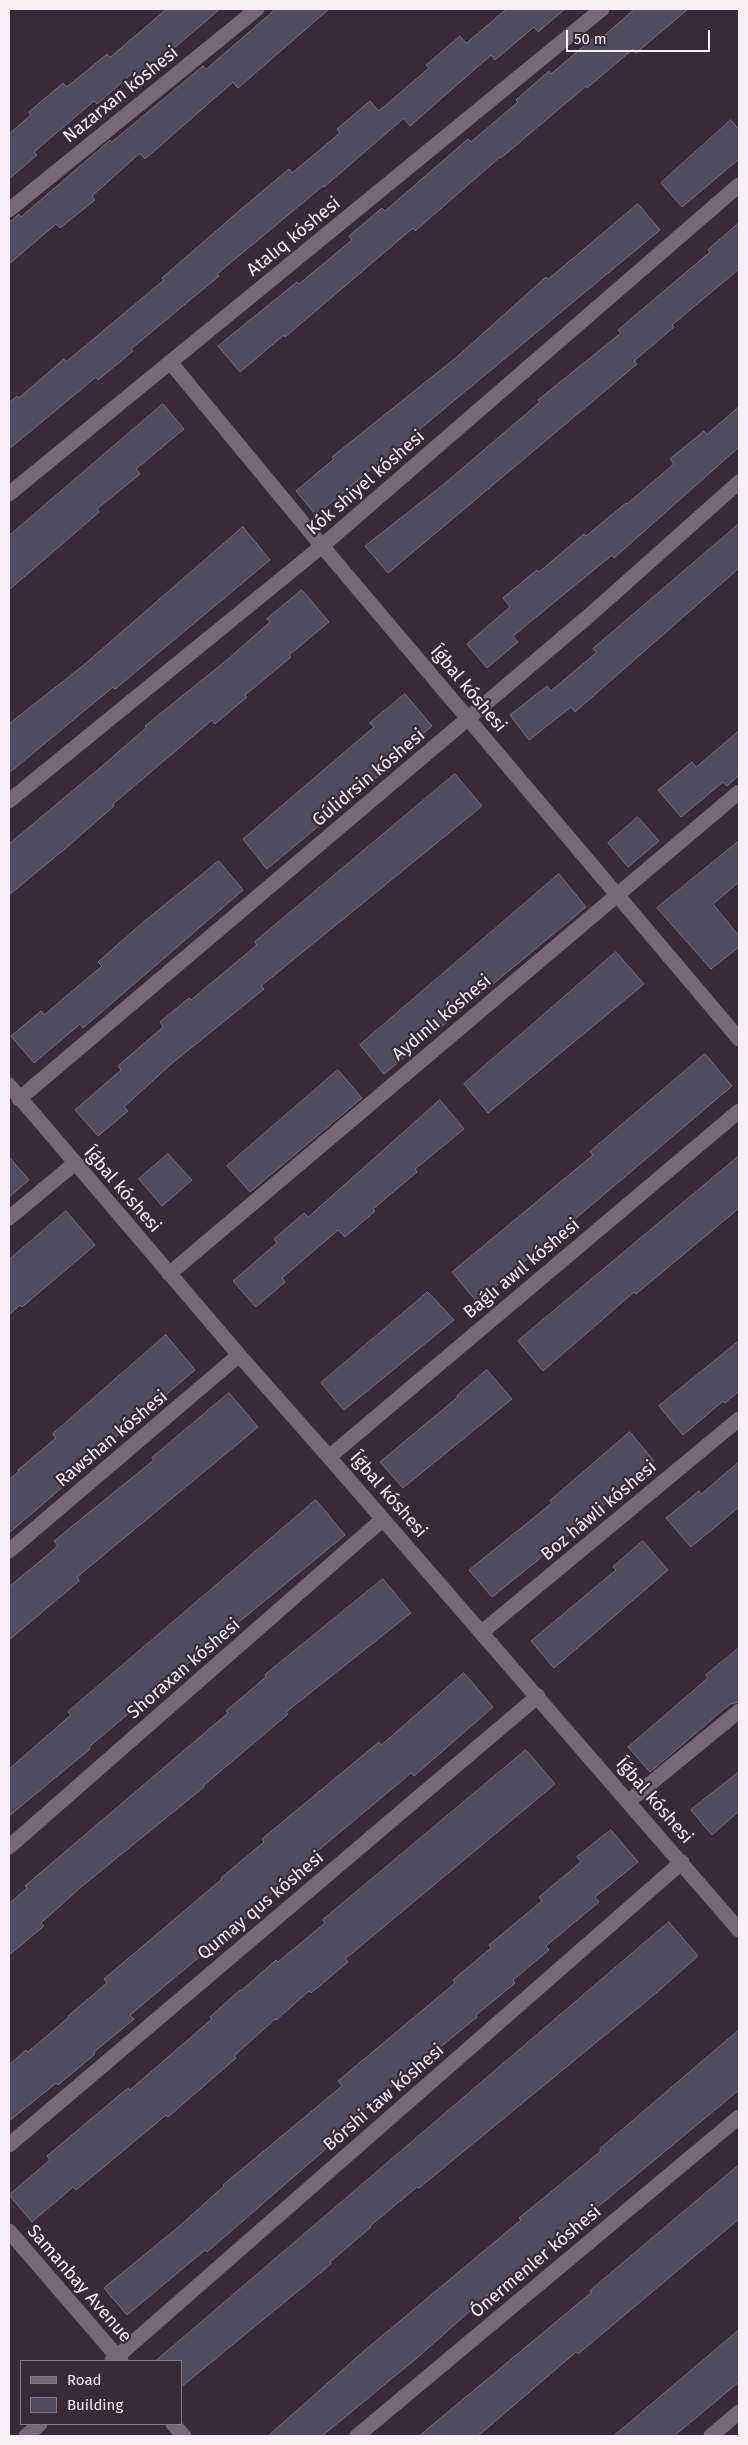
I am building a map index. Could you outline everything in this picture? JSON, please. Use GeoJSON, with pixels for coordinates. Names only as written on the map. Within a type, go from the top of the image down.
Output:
{"type":"FeatureCollection","features":[{"type":"Feature","properties":{"kind":"street","name":"Nazarxan kóshesi"},"geometry":{"type":"LineString","coordinates":[[9,210],[257,9]]}},
{"type":"Feature","properties":{"kind":"street","name":"Atalıq kóshesi"},"geometry":{"type":"LineString","coordinates":[[9,494],[602,9]]}},
{"type":"Feature","properties":{"kind":"street","name":"Kók shiyel kóshesi"},"geometry":{"type":"LineString","coordinates":[[9,801],[322,546],[739,185]]}},
{"type":"Feature","properties":{"kind":"street","name":"Íǵbal kóshesi"},"geometry":{"type":"LineString","coordinates":[[170,362],[322,546],[739,1039]]}},
{"type":"Feature","properties":{"kind":"street","name":"Gúlidrsin kóshesi"},"geometry":{"type":"LineString","coordinates":[[19,1099],[599,608],[739,482]]}},
{"type":"Feature","properties":{"kind":"street","name":"Aydınlı kóshesi"},"geometry":{"type":"LineString","coordinates":[[169,1274],[739,792]]}},
{"type":"Feature","properties":{"kind":"street","name":"Íǵbal kóshesi"},"geometry":{"type":"LineString","coordinates":[[9,1085],[74,1164],[239,1356],[629,1800],[739,1930]]}},
{"type":"Feature","properties":{"kind":"street","name":"Baǵlı awıl kóshesi"},"geometry":{"type":"LineString","coordinates":[[329,1457],[739,1111]]}},
{"type":"Feature","properties":{"kind":"street"},"geometry":{"type":"LineString","coordinates":[[9,1218],[74,1164]]}},
{"type":"Feature","properties":{"kind":"street","name":"Rawshan kóshesi"},"geometry":{"type":"LineString","coordinates":[[9,1551],[239,1356]]}},
{"type":"Feature","properties":{"kind":"street","name":"Boz háwli kóshesi"},"geometry":{"type":"LineString","coordinates":[[482,1632],[739,1419]]}},
{"type":"Feature","properties":{"kind":"street","name":"Shoraxan kóshesi"},"geometry":{"type":"LineString","coordinates":[[9,1847],[383,1519]]}},
{"type":"Feature","properties":{"kind":"street","name":"Qumay qus kóshesi"},"geometry":{"type":"LineString","coordinates":[[9,2145],[538,1696]]}},
{"type":"Feature","properties":{"kind":"street"},"geometry":{"type":"LineString","coordinates":[[629,1800],[739,1711]]}},
{"type":"Feature","properties":{"kind":"street","name":"Bórshi taw kóshesi"},"geometry":{"type":"LineString","coordinates":[[116,2360],[682,1862]]}},
{"type":"Feature","properties":{"kind":"street","name":"Ónermenler kóshesi"},"geometry":{"type":"LineString","coordinates":[[357,2436],[739,2117]]}},
{"type":"Feature","properties":{"kind":"street","name":"Samanbay Avenue"},"geometry":{"type":"LineString","coordinates":[[9,2230],[116,2360]]}},
{"type":"Feature","properties":{"kind":"street"},"geometry":{"type":"LineString","coordinates":[[711,2436],[739,2412]]}},
{"type":"Feature","properties":{"kind":"street"},"geometry":{"type":"LineString","coordinates":[[26,2436],[39,2425]]}},
{"type":"Feature","properties":{"kind":"street"},"geometry":{"type":"LineString","coordinates":[[174,2425],[184,2436]]}},
{"type":"Feature","properties":{"kind":"building"},"geometry":{"type":"Polygon","coordinates":[[[167,9],[220,9],[140,77],[135,71],[97,104],[94,101],[34,152],[37,155],[9,179],[9,134],[31,115],[29,112],[63,83],[67,87],[107,54],[110,57],[167,9]]]}},
{"type":"Feature","properties":{"kind":"building"},"geometry":{"type":"Polygon","coordinates":[[[276,9],[329,9],[238,88],[233,82],[145,159],[140,153],[92,196],[95,200],[60,228],[56,224],[9,264],[9,223],[19,214],[21,217],[110,140],[112,142],[203,66],[206,69],[276,9]]]}},
{"type":"Feature","properties":{"kind":"building"},"geometry":{"type":"Polygon","coordinates":[[[507,9],[565,9],[538,32],[534,27],[495,60],[491,55],[410,126],[404,118],[324,187],[217,274],[219,276],[131,349],[133,351],[98,380],[96,377],[9,449],[9,403],[17,396],[19,398],[64,359],[66,362],[164,280],[162,278],[289,169],[292,173],[340,133],[337,129],[370,101],[379,111],[429,68],[426,65],[460,36],[466,43],[507,9]]]}},
{"type":"Feature","properties":{"kind":"building"},"geometry":{"type":"Polygon","coordinates":[[[635,9],[688,9],[636,53],[633,49],[587,88],[586,86],[415,231],[413,228],[285,337],[284,335],[240,372],[218,346],[297,282],[299,284],[352,240],[349,236],[382,208],[385,211],[468,139],[471,142],[518,102],[516,100],[549,71],[551,74],[598,34],[601,38],[635,9]]]}},
{"type":"Feature","properties":{"kind":"building"},"geometry":{"type":"Polygon","coordinates":[[[731,120],[739,130],[739,159],[682,207],[661,183],[731,120]]]}},
{"type":"Feature","properties":{"kind":"building"},"geometry":{"type":"Polygon","coordinates":[[[638,204],[660,230],[316,515],[296,491],[334,459],[332,457],[458,356],[546,277],[548,279],[638,204]]]}},
{"type":"Feature","properties":{"kind":"building"},"geometry":{"type":"Polygon","coordinates":[[[739,223],[739,269],[672,325],[674,327],[634,361],[637,364],[388,573],[365,546],[443,485],[540,402],[538,400],[621,333],[618,330],[710,252],[708,250],[739,223]]]}},
{"type":"Feature","properties":{"kind":"building"},"geometry":{"type":"Polygon","coordinates":[[[163,404],[184,429],[136,469],[140,474],[97,509],[99,512],[9,590],[9,536],[163,404]]]}},
{"type":"Feature","properties":{"kind":"building"},"geometry":{"type":"Polygon","coordinates":[[[739,407],[739,447],[614,558],[612,555],[513,636],[518,642],[487,668],[467,644],[510,607],[503,598],[537,570],[539,572],[584,534],[586,536],[627,504],[674,464],[670,459],[704,431],[707,434],[739,407]]]}},
{"type":"Feature","properties":{"kind":"building"},"geometry":{"type":"Polygon","coordinates":[[[739,524],[739,568],[575,712],[571,707],[529,740],[510,715],[547,686],[551,691],[597,652],[593,649],[739,524]]]}},
{"type":"Feature","properties":{"kind":"building"},"geometry":{"type":"Polygon","coordinates":[[[243,527],[270,560],[115,689],[113,687],[9,773],[9,724],[85,664],[243,527]]]}},
{"type":"Feature","properties":{"kind":"building"},"geometry":{"type":"Polygon","coordinates":[[[302,590],[329,622],[245,695],[247,697],[215,724],[212,720],[113,804],[114,806],[67,847],[9,895],[9,844],[100,768],[146,728],[145,726],[227,660],[270,622],[267,619],[302,590]]]}},
{"type":"Feature","properties":{"kind":"building"},"geometry":{"type":"Polygon","coordinates":[[[405,694],[432,726],[380,770],[382,773],[267,869],[243,839],[374,727],[370,723],[405,694]]]}},
{"type":"Feature","properties":{"kind":"building"},"geometry":{"type":"Polygon","coordinates":[[[739,731],[739,775],[727,786],[723,782],[681,817],[658,790],[692,762],[696,767],[739,731]]]}},
{"type":"Feature","properties":{"kind":"building"},"geometry":{"type":"Polygon","coordinates":[[[455,774],[482,806],[261,986],[264,989],[170,1065],[124,1107],[128,1111],[98,1136],[75,1110],[121,1070],[118,1066],[163,1027],[160,1022],[189,998],[191,1000],[257,945],[255,942],[455,774]]]}},
{"type":"Feature","properties":{"kind":"building"},"geometry":{"type":"Polygon","coordinates":[[[638,817],[659,841],[628,867],[608,843],[638,817]]]}},
{"type":"Feature","properties":{"kind":"building"},"geometry":{"type":"Polygon","coordinates":[[[739,841],[739,882],[713,904],[739,936],[739,947],[711,969],[657,908],[739,841]]]}},
{"type":"Feature","properties":{"kind":"building"},"geometry":{"type":"Polygon","coordinates":[[[219,861],[243,890],[83,1028],[80,1024],[34,1063],[11,1036],[41,1011],[44,1015],[102,966],[98,962],[140,925],[219,861]]]}},
{"type":"Feature","properties":{"kind":"building"},"geometry":{"type":"Polygon","coordinates":[[[559,874],[586,907],[384,1074],[360,1045],[559,874]]]}},
{"type":"Feature","properties":{"kind":"building"},"geometry":{"type":"Polygon","coordinates":[[[616,952],[644,984],[488,1113],[464,1084],[616,952]]]}},
{"type":"Feature","properties":{"kind":"building"},"geometry":{"type":"Polygon","coordinates":[[[705,1054],[732,1086],[477,1302],[452,1272],[593,1155],[590,1152],[705,1054]]]}},
{"type":"Feature","properties":{"kind":"building"},"geometry":{"type":"Polygon","coordinates":[[[338,1070],[362,1098],[250,1192],[227,1166],[338,1070]]]}},
{"type":"Feature","properties":{"kind":"building"},"geometry":{"type":"Polygon","coordinates":[[[440,1100],[464,1129],[415,1169],[417,1172],[373,1209],[375,1211],[345,1237],[338,1230],[282,1278],[285,1282],[256,1307],[233,1281],[277,1243],[274,1239],[304,1213],[308,1217],[440,1100]]]}},
{"type":"Feature","properties":{"kind":"building"},"geometry":{"type":"Polygon","coordinates":[[[168,1154],[192,1180],[162,1206],[139,1179],[168,1154]]]}},
{"type":"Feature","properties":{"kind":"building"},"geometry":{"type":"Polygon","coordinates":[[[739,1156],[739,1208],[636,1294],[634,1292],[543,1371],[518,1341],[739,1156]]]}},
{"type":"Feature","properties":{"kind":"building"},"geometry":{"type":"Polygon","coordinates":[[[9,1157],[29,1180],[9,1197],[9,1157]]]}},
{"type":"Feature","properties":{"kind":"building"},"geometry":{"type":"Polygon","coordinates":[[[66,1211],[95,1245],[22,1307],[20,1305],[9,1315],[9,1260],[66,1211]]]}},
{"type":"Feature","properties":{"kind":"building"},"geometry":{"type":"Polygon","coordinates":[[[428,1292],[454,1320],[344,1410],[321,1383],[428,1292]]]}},
{"type":"Feature","properties":{"kind":"building"},"geometry":{"type":"Polygon","coordinates":[[[166,1335],[195,1370],[151,1409],[76,1469],[79,1473],[9,1533],[9,1480],[56,1438],[53,1434],[166,1335]]]}},
{"type":"Feature","properties":{"kind":"building"},"geometry":{"type":"Polygon","coordinates":[[[739,1341],[739,1391],[725,1403],[723,1401],[683,1435],[659,1406],[739,1341]]]}},
{"type":"Feature","properties":{"kind":"building"},"geometry":{"type":"Polygon","coordinates":[[[487,1370],[512,1399],[403,1488],[380,1462],[458,1397],[487,1370]]]}},
{"type":"Feature","properties":{"kind":"building"},"geometry":{"type":"Polygon","coordinates":[[[229,1393],[258,1427],[77,1577],[79,1581],[9,1640],[9,1587],[58,1546],[54,1541],[154,1460],[152,1458],[229,1393]]]}},
{"type":"Feature","properties":{"kind":"building"},"geometry":{"type":"Polygon","coordinates":[[[630,1432],[654,1461],[575,1530],[492,1597],[469,1570],[552,1503],[550,1501],[630,1432]]]}},
{"type":"Feature","properties":{"kind":"building"},"geometry":{"type":"Polygon","coordinates":[[[739,1462],[739,1507],[691,1547],[666,1518],[699,1491],[701,1494],[739,1462]]]}},
{"type":"Feature","properties":{"kind":"building"},"geometry":{"type":"Polygon","coordinates":[[[316,1500],[345,1535],[168,1680],[89,1747],[90,1749],[9,1816],[9,1769],[71,1715],[68,1712],[316,1500]]]}},
{"type":"Feature","properties":{"kind":"building"},"geometry":{"type":"Polygon","coordinates":[[[643,1541],[668,1570],[554,1668],[531,1641],[616,1570],[613,1567],[643,1541]]]}},
{"type":"Feature","properties":{"kind":"building"},"geometry":{"type":"Polygon","coordinates":[[[383,1579],[411,1613],[286,1712],[288,1714],[204,1787],[81,1887],[41,1923],[44,1926],[9,1955],[9,1904],[27,1888],[25,1886],[228,1713],[226,1711],[266,1677],[265,1675],[383,1579]]]}},
{"type":"Feature","properties":{"kind":"building"},"geometry":{"type":"Polygon","coordinates":[[[739,1648],[739,1702],[730,1704],[650,1772],[628,1747],[708,1678],[706,1675],[739,1648]]]}},
{"type":"Feature","properties":{"kind":"building"},"geometry":{"type":"Polygon","coordinates":[[[464,1673],[493,1707],[414,1776],[411,1773],[285,1878],[287,1881],[247,1914],[248,1916],[130,2015],[134,2019],[94,2052],[95,2054],[58,2085],[56,2083],[9,2121],[9,2065],[26,2050],[28,2052],[69,2017],[107,1983],[104,1979],[264,1842],[262,1839],[379,1742],[381,1745],[464,1673]]]}},
{"type":"Feature","properties":{"kind":"building"},"geometry":{"type":"Polygon","coordinates":[[[526,1750],[555,1784],[345,1959],[348,1962],[311,1993],[309,1991],[275,2019],[234,2056],[236,2058],[168,2117],[166,2115],[76,2190],[73,2187],[32,2222],[9,2195],[50,2160],[47,2156],[128,2088],[130,2090],[212,2019],[210,2017],[240,1990],[276,1960],[278,1962],[325,1923],[323,1920],[526,1750]]]}},
{"type":"Feature","properties":{"kind":"building"},"geometry":{"type":"Polygon","coordinates":[[[739,1772],[739,1811],[712,1835],[691,1810],[739,1772]]]}},
{"type":"Feature","properties":{"kind":"building"},"geometry":{"type":"Polygon","coordinates":[[[611,1830],[638,1862],[595,1897],[599,1902],[546,1946],[549,1950],[513,1980],[515,1983],[476,2015],[477,2017],[356,2116],[359,2120],[207,2252],[205,2250],[127,2315],[104,2288],[182,2224],[223,2185],[342,2086],[338,2081],[455,1983],[453,1980],[491,1948],[489,1945],[542,1901],[539,1897],[581,1862],[577,1857],[611,1830]]]}},
{"type":"Feature","properties":{"kind":"building"},"geometry":{"type":"Polygon","coordinates":[[[669,1922],[698,1956],[655,1994],[370,2226],[330,2262],[331,2264],[182,2386],[182,2360],[157,2360],[669,1922]]]}},
{"type":"Feature","properties":{"kind":"building"},"geometry":{"type":"Polygon","coordinates":[[[739,2030],[739,2090],[507,2282],[505,2280],[418,2357],[322,2436],[268,2436],[364,2351],[521,2220],[519,2218],[601,2151],[600,2149],[739,2030]]]}},
{"type":"Feature","properties":{"kind":"building"},"geometry":{"type":"Polygon","coordinates":[[[739,2165],[739,2219],[578,2354],[576,2352],[478,2436],[419,2436],[592,2292],[590,2291],[739,2165]]]}},
{"type":"Feature","properties":{"kind":"building"},"geometry":{"type":"Polygon","coordinates":[[[739,2330],[739,2382],[674,2436],[614,2436],[739,2330]]]}}]}
